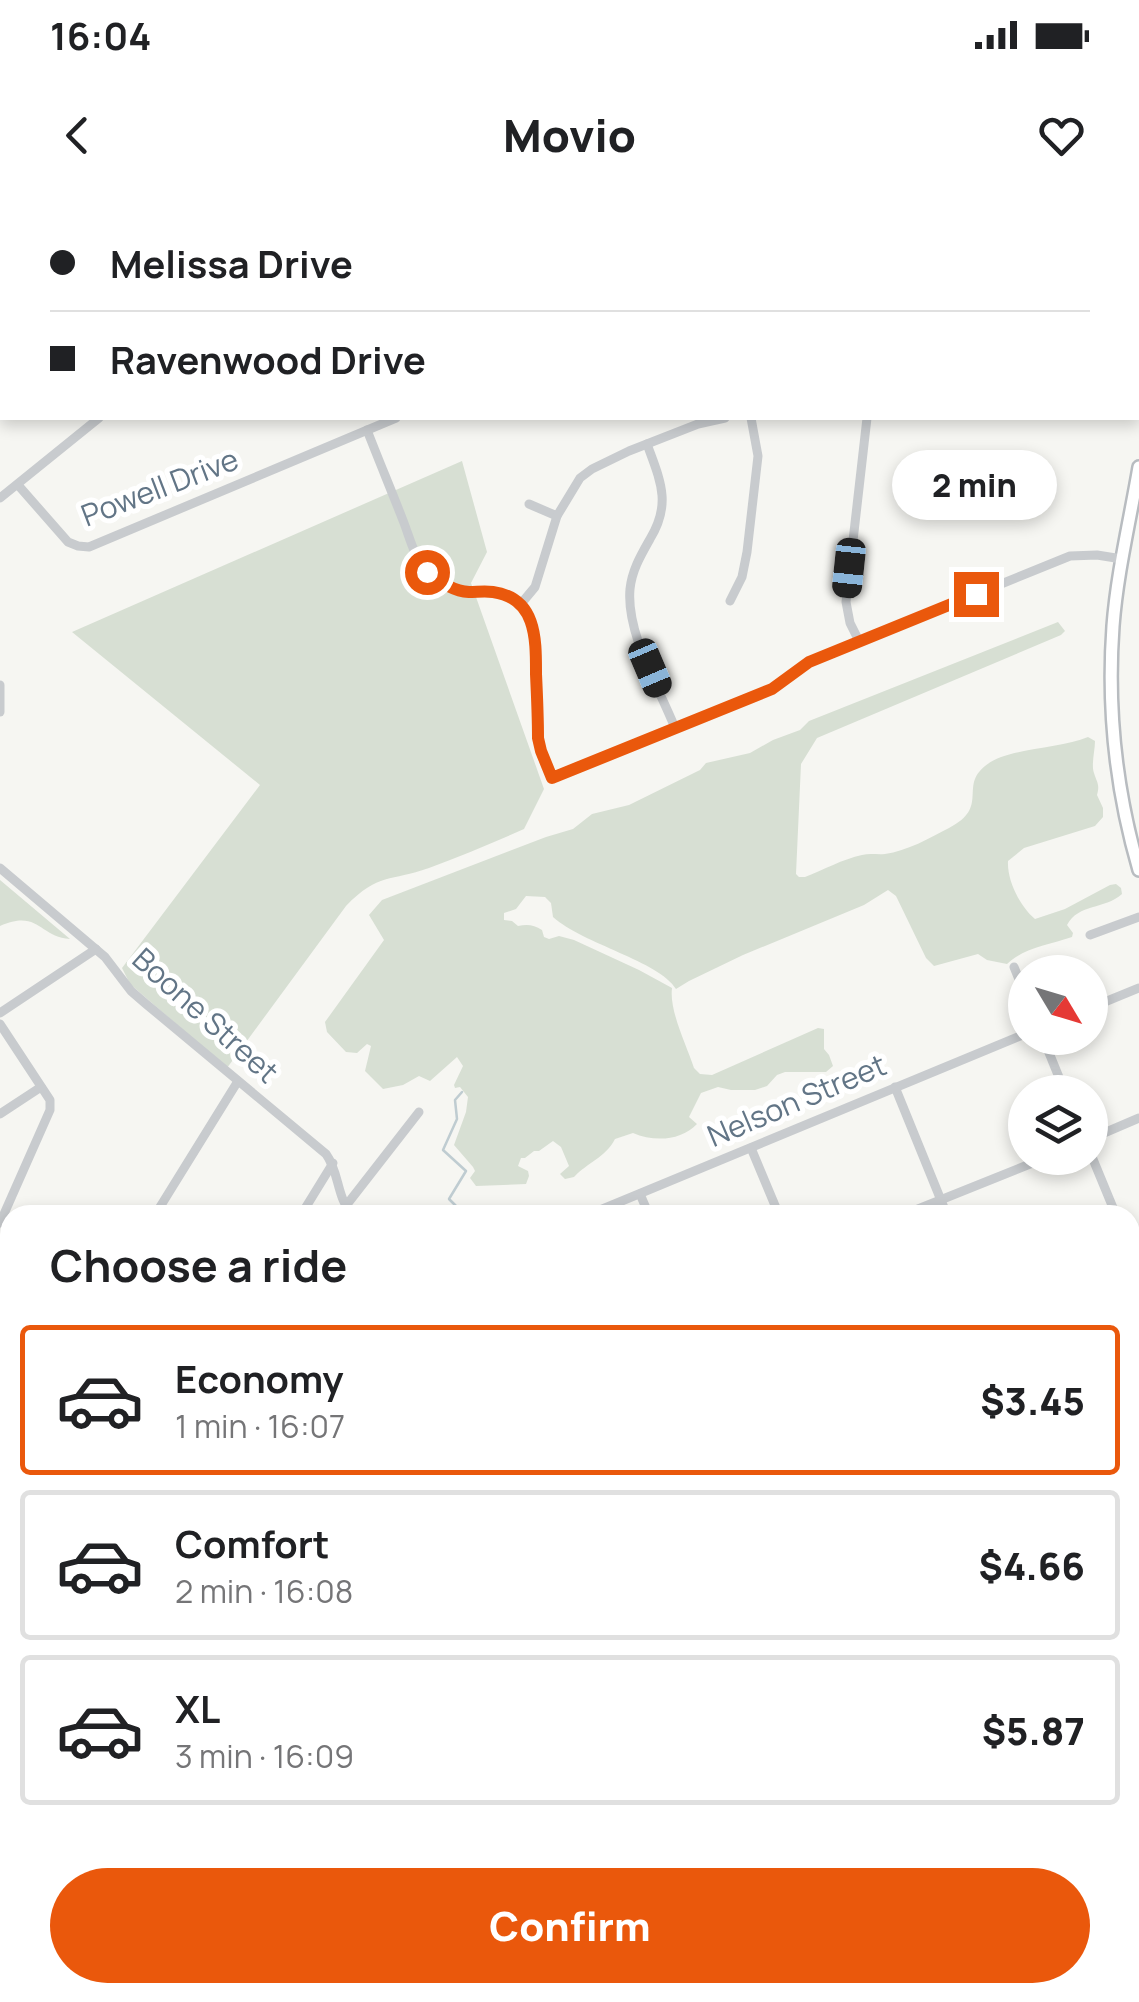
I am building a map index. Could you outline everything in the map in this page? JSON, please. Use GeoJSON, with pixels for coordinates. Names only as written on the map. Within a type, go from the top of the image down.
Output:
{"type":"FeatureCollection","features":[{"type":"Feature","properties":{"kind":"main road"},"geometry":{"type":"LineString","coordinates":[[1139,467],[1113,626],[1112,714],[1121,798],[1134,837],[1139,870]]}},
{"type":"Feature","properties":{"kind":"street"},"geometry":{"type":"LineString","coordinates":[[0,498],[97,420]]}},
{"type":"Feature","properties":{"kind":"street","name":"Powell Drive"},"geometry":{"type":"LineString","coordinates":[[18,485],[68,542],[89,547],[391,420]]}},
{"type":"Feature","properties":{"kind":"street"},"geometry":{"type":"LineString","coordinates":[[520,604],[538,580],[557,516],[580,478],[609,460],[716,420]]}},
{"type":"Feature","properties":{"kind":"street"},"geometry":{"type":"LineString","coordinates":[[730,601],[748,552],[758,456],[752,420]]}},
{"type":"Feature","properties":{"kind":"street"},"geometry":{"type":"LineString","coordinates":[[859,641],[846,602],[867,420]]}},
{"type":"Feature","properties":{"kind":"street"},"geometry":{"type":"LineString","coordinates":[[367,430],[427,572],[464,592],[505,595],[527,613],[536,639],[538,738],[552,778],[772,689],[809,662],[1070,556],[1122,559]]}},
{"type":"Feature","properties":{"kind":"street"},"geometry":{"type":"LineString","coordinates":[[647,444],[663,500],[658,524],[636,564],[630,606],[640,644],[676,728]]}},
{"type":"Feature","properties":{"kind":"street"},"geometry":{"type":"LineString","coordinates":[[529,504],[557,516]]}},
{"type":"Feature","properties":{"kind":"street"},"geometry":{"type":"LineString","coordinates":[[0,685],[0,712]]}},
{"type":"Feature","properties":{"kind":"street","name":"Boone Street"},"geometry":{"type":"LineString","coordinates":[[0,868],[96,949],[131,991],[333,1163]]}},
{"type":"Feature","properties":{"kind":"street"},"geometry":{"type":"LineString","coordinates":[[1090,935],[1139,918]]}},
{"type":"Feature","properties":{"kind":"street"},"geometry":{"type":"LineString","coordinates":[[0,1014],[96,949]]}},
{"type":"Feature","properties":{"kind":"street"},"geometry":{"type":"LineString","coordinates":[[1108,1001],[1139,988]]}},
{"type":"Feature","properties":{"kind":"street"},"geometry":{"type":"LineString","coordinates":[[0,1024],[50,1100],[50,1110],[8,1205]]}},
{"type":"Feature","properties":{"kind":"street","name":"Nelson Street"},"geometry":{"type":"LineString","coordinates":[[613,1205],[1008,1041]]}},
{"type":"Feature","properties":{"kind":"street"},"geometry":{"type":"LineString","coordinates":[[162,1205],[238,1081]]}},
{"type":"Feature","properties":{"kind":"street"},"geometry":{"type":"LineString","coordinates":[[0,1114],[41,1087]]}},
{"type":"Feature","properties":{"kind":"street"},"geometry":{"type":"LineString","coordinates":[[894,1088],[943,1205]]}},
{"type":"Feature","properties":{"kind":"street"},"geometry":{"type":"LineString","coordinates":[[353,1205],[419,1112]]}},
{"type":"Feature","properties":{"kind":"street"},"geometry":{"type":"LineString","coordinates":[[1108,1131],[1139,1118]]}},
{"type":"Feature","properties":{"kind":"street"},"geometry":{"type":"LineString","coordinates":[[752,1148],[776,1205]]}},
{"type":"Feature","properties":{"kind":"street"},"geometry":{"type":"LineString","coordinates":[[333,1163],[347,1205]]}},
{"type":"Feature","properties":{"kind":"street"},"geometry":{"type":"LineString","coordinates":[[306,1205],[333,1163]]}},
{"type":"Feature","properties":{"kind":"street"},"geometry":{"type":"LineString","coordinates":[[927,1205],[1008,1173]]}},
{"type":"Feature","properties":{"kind":"street"},"geometry":{"type":"LineString","coordinates":[[1099,1175],[1112,1205]]}},
{"type":"Feature","properties":{"kind":"street"},"geometry":{"type":"LineString","coordinates":[[640,1194],[645,1205]]}},
{"type":"Feature","properties":{"kind":"shaded area"},"geometry":{"type":"Polygon","coordinates":[[[462,461],[487,552],[471,583],[544,789],[524,829],[429,868],[376,883],[357,895],[227,1068],[130,984],[122,968],[260,785],[72,632],[462,461]]]}},
{"type":"Feature","properties":{"kind":"shaded area"},"geometry":{"type":"Polygon","coordinates":[[[1058,622],[1065,631],[1061,635],[817,738],[801,764],[796,874],[805,877],[865,854],[893,852],[918,844],[961,820],[972,805],[978,774],[994,760],[1088,737],[1095,741],[1093,769],[1103,817],[1095,826],[1024,848],[1008,861],[1010,877],[1024,907],[1035,919],[1065,909],[1110,885],[1116,884],[1122,894],[1072,918],[1067,925],[1072,937],[1020,955],[1008,955],[1007,964],[978,954],[934,966],[926,958],[896,896],[888,890],[864,905],[743,955],[676,989],[654,970],[566,927],[553,917],[551,903],[545,897],[526,896],[516,909],[504,913],[504,920],[536,927],[549,939],[559,936],[574,940],[672,988],[679,1028],[700,1074],[712,1075],[818,1028],[824,1029],[824,1049],[833,1066],[826,1072],[785,1072],[755,1090],[718,1087],[701,1093],[689,1117],[697,1124],[691,1130],[667,1138],[633,1133],[615,1139],[607,1151],[574,1177],[565,1179],[560,1174],[569,1166],[561,1147],[553,1141],[521,1158],[518,1166],[528,1171],[529,1176],[526,1184],[476,1186],[470,1178],[473,1167],[454,1145],[468,1097],[454,1085],[463,1066],[457,1057],[430,1081],[419,1076],[403,1085],[383,1089],[365,1071],[371,1046],[367,1044],[357,1053],[346,1052],[327,1032],[325,1022],[384,940],[369,915],[382,900],[573,829],[592,814],[629,805],[700,770],[706,763],[750,753],[800,730],[809,721],[1058,622]]]}},
{"type":"Feature","properties":{"kind":"shaded area"},"geometry":{"type":"Polygon","coordinates":[[[0,880],[70,939],[51,934],[31,922],[0,926],[0,880]]]}},
{"type":"Feature","properties":{"kind":"waterway"},"geometry":{"type":"LineString","coordinates":[[455,1205],[449,1199],[466,1171],[443,1150],[457,1119],[455,1100],[462,1092]]}},
{"type":"Feature","properties":{"kind":"route"},"geometry":{"type":"LineString","coordinates":[[427,572],[464,592],[505,595],[527,613],[536,639],[538,738],[552,778],[772,689],[809,662],[976,594]]}}]}
